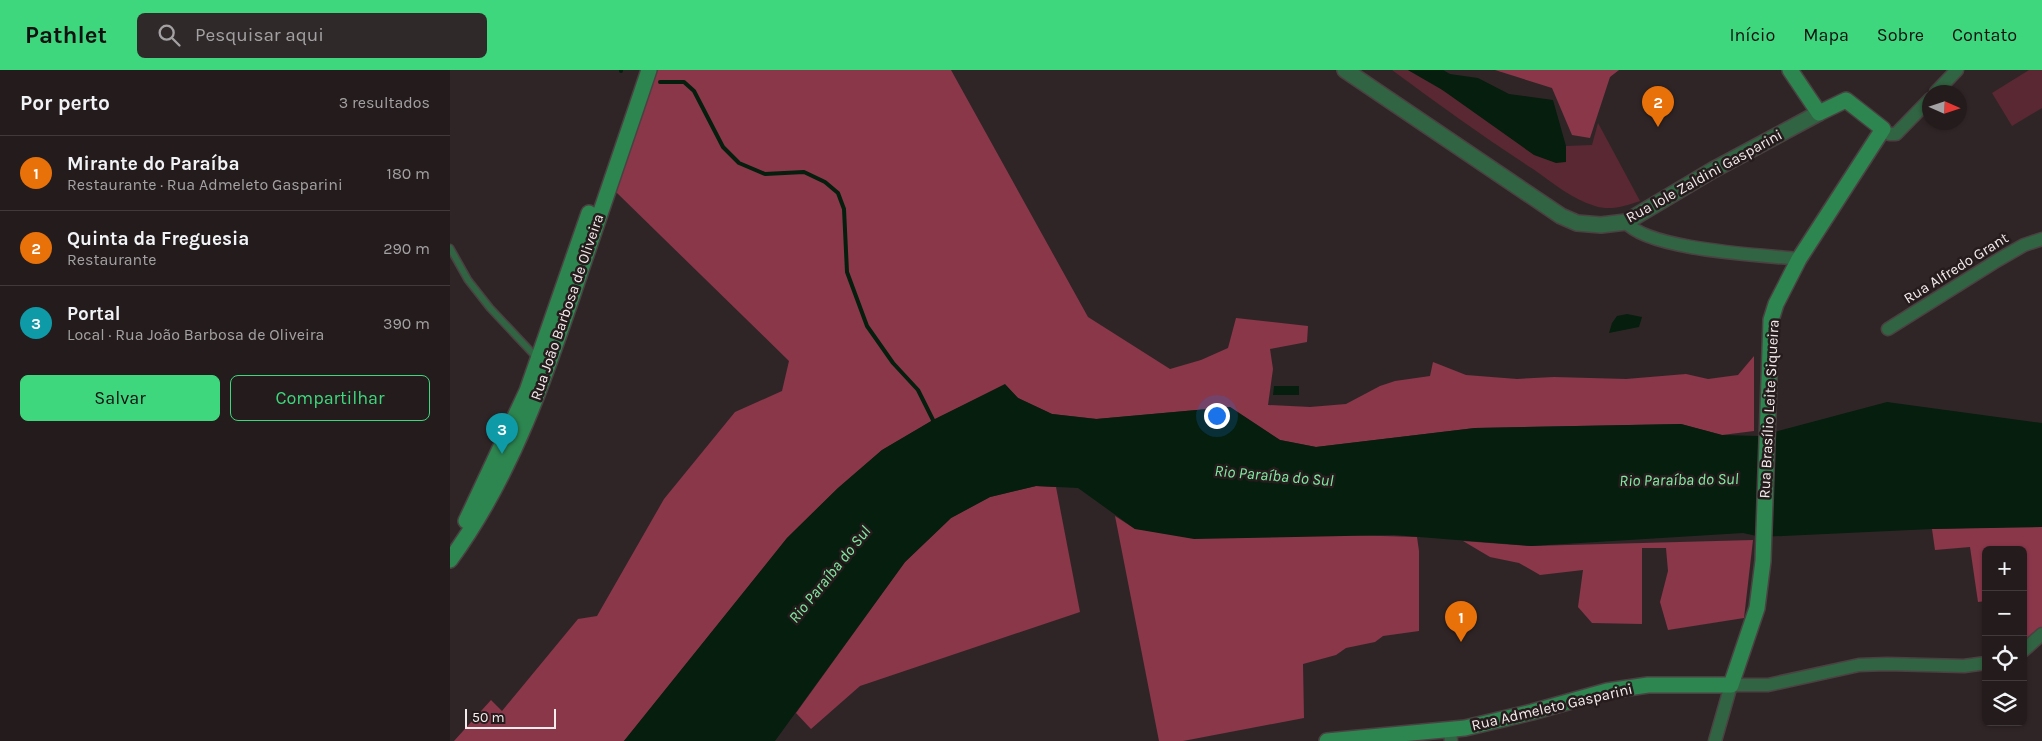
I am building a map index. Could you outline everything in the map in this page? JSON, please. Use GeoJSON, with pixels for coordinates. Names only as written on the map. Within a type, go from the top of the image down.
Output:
{"type":"FeatureCollection","features":[{"type":"Feature","properties":{"kind":"main road","name":"Rua João Barbosa de Oliveira"},"geometry":{"type":"LineString","coordinates":[[450,549],[500,450],[527,391],[639,70]]}},
{"type":"Feature","properties":{"kind":"main road","name":"Rua João Barbosa de Oliveira"},"geometry":{"type":"LineString","coordinates":[[450,560],[465,540],[505,470],[531,412],[649,70]]}},
{"type":"Feature","properties":{"kind":"main road"},"geometry":{"type":"LineString","coordinates":[[1790,70],[1818,113]]}},
{"type":"Feature","properties":{"kind":"main road","name":"Rua Iole Zaldini Gasparini"},"geometry":{"type":"LineString","coordinates":[[1818,113],[1846,100],[1883,129]]}},
{"type":"Feature","properties":{"kind":"main road","name":"Rua Brasílio Leite Siqueira"},"geometry":{"type":"LineString","coordinates":[[1731,685],[1757,608],[1763,561],[1771,320],[1776,304],[1799,259],[1883,129]]}},
{"type":"Feature","properties":{"kind":"main road","name":"Rua Admeleto Gasparini"},"geometry":{"type":"LineString","coordinates":[[1327,741],[1450,735],[1465,728],[1607,691],[1648,685],[1731,685]]}},
{"type":"Feature","properties":{"kind":"street","name":"Rua Iole Zaldini Gasparini"},"geometry":{"type":"LineString","coordinates":[[1345,70],[1561,216],[1577,223],[1601,225],[1626,222],[1713,170],[1818,113]]}},
{"type":"Feature","properties":{"kind":"street"},"geometry":{"type":"LineString","coordinates":[[1943,85],[1957,70]]}},
{"type":"Feature","properties":{"kind":"street"},"geometry":{"type":"LineString","coordinates":[[1883,129],[1889,134],[1896,134],[1922,107]]}},
{"type":"Feature","properties":{"kind":"street"},"geometry":{"type":"LineString","coordinates":[[1626,222],[1630,228],[1653,239],[1676,244],[1799,259]]}},
{"type":"Feature","properties":{"kind":"street","name":"Rua Alfredo Grant"},"geometry":{"type":"LineString","coordinates":[[1888,329],[1998,260],[2024,245],[2042,239]]}},
{"type":"Feature","properties":{"kind":"street"},"geometry":{"type":"LineString","coordinates":[[2027,647],[2042,634]]}},
{"type":"Feature","properties":{"kind":"street","name":"Rua Admeleto Gasparini"},"geometry":{"type":"LineString","coordinates":[[1731,685],[1768,685],[1859,665],[1964,666],[1982,664]]}},
{"type":"Feature","properties":{"kind":"street"},"geometry":{"type":"LineString","coordinates":[[1716,741],[1731,685]]}},
{"type":"Feature","properties":{"kind":"lane"},"geometry":{"type":"LineString","coordinates":[[450,248],[468,280],[490,308],[539,360]]}},
{"type":"Feature","properties":{"kind":"shaded area"},"geometry":{"type":"Polygon","coordinates":[[[656,70],[951,70],[1088,317],[1170,369],[1201,360],[1228,348],[1236,318],[1308,326],[1307,342],[1270,349],[1273,369],[1268,405],[1310,407],[1346,404],[1380,386],[1395,381],[1430,376],[1433,362],[1466,375],[1517,379],[1554,377],[1626,379],[1686,374],[1708,379],[1738,375],[1754,356],[1754,431],[1722,435],[1681,424],[1475,428],[1316,447],[1280,440],[1230,407],[1097,419],[1052,414],[1018,398],[1005,385],[933,420],[882,450],[838,488],[787,538],[624,741],[454,741],[491,700],[502,711],[578,619],[597,616],[664,499],[735,412],[782,391],[789,361],[616,192],[656,70]]]}},
{"type":"Feature","properties":{"kind":"shaded area"},"geometry":{"type":"Polygon","coordinates":[[[1392,70],[1408,70],[1566,162],[1566,146],[1592,145],[1598,123],[1640,201],[1624,206],[1606,208],[1578,199],[1479,133],[1392,70]]]}},
{"type":"Feature","properties":{"kind":"shaded area"},"geometry":{"type":"Polygon","coordinates":[[[1495,70],[1619,70],[1610,77],[1590,138],[1572,135],[1552,88],[1495,70]]]}},
{"type":"Feature","properties":{"kind":"shaded area"},"geometry":{"type":"Polygon","coordinates":[[[2029,70],[2042,70],[2042,108],[2012,126],[1992,93],[2029,70]]]}},
{"type":"Feature","properties":{"kind":"shaded area"},"geometry":{"type":"Polygon","coordinates":[[[1036,486],[1056,487],[1080,612],[860,686],[811,729],[796,713],[905,562],[951,518],[990,497],[1036,486]]]}},
{"type":"Feature","properties":{"kind":"shaded area"},"geometry":{"type":"Polygon","coordinates":[[[1115,516],[1135,529],[1417,537],[1419,551],[1419,631],[1383,636],[1375,642],[1346,648],[1336,655],[1303,664],[1304,718],[1183,741],[1159,741],[1115,516]]]}},
{"type":"Feature","properties":{"kind":"shaded area"},"geometry":{"type":"Polygon","coordinates":[[[2042,526],[2042,633],[2027,646],[2027,546],[1982,546],[1982,602],[1978,602],[1970,547],[1935,550],[1932,529],[2042,526]]]}},
{"type":"Feature","properties":{"kind":"shaded area"},"geometry":{"type":"Polygon","coordinates":[[[1753,540],[1744,618],[1668,630],[1660,602],[1668,571],[1666,548],[1642,548],[1642,624],[1592,623],[1578,607],[1583,570],[1540,575],[1519,563],[1490,557],[1463,541],[1531,546],[1753,540]]]}},
{"type":"Feature","properties":{"kind":"water"},"geometry":{"type":"Polygon","coordinates":[[[1408,70],[1443,70],[1450,74],[1478,78],[1509,94],[1553,100],[1566,146],[1566,162],[1556,163],[1534,155],[1441,89],[1408,70]]]}},
{"type":"Feature","properties":{"kind":"water"},"geometry":{"type":"Polygon","coordinates":[[[1627,314],[1642,317],[1639,327],[1609,333],[1612,323],[1617,316],[1627,314]]]}},
{"type":"Feature","properties":{"kind":"water","name":"Rio Paraíba do Sul"},"geometry":{"type":"Polygon","coordinates":[[[1005,384],[1018,398],[1052,414],[1096,419],[1230,407],[1280,440],[1316,447],[1475,428],[1681,424],[1722,435],[1759,436],[1887,402],[2042,423],[2042,527],[1932,529],[1761,537],[1743,533],[1531,546],[1394,535],[1194,539],[1135,529],[1078,488],[1036,486],[990,497],[951,518],[905,562],[775,741],[624,741],[787,538],[838,488],[882,450],[933,420],[1005,384]]]}},
{"type":"Feature","properties":{"kind":"water"},"geometry":{"type":"Polygon","coordinates":[[[1274,386],[1299,386],[1299,395],[1273,395],[1274,386]]]}},
{"type":"Feature","properties":{"kind":"waterway"},"geometry":{"type":"LineString","coordinates":[[660,82],[684,82],[694,91],[723,147],[739,163],[765,174],[804,172],[825,182],[838,193],[844,209],[847,272],[867,326],[893,363],[918,390],[933,420]]}},
{"type":"Feature","properties":{"kind":"place","name":"Quinta da Freguesia"},"geometry":{"type":"Point","coordinates":[1658,127]}},
{"type":"Feature","properties":{"kind":"place","name":"Portal"},"geometry":{"type":"Point","coordinates":[502,454]}},
{"type":"Feature","properties":{"kind":"place","name":"Mirante do Paraíba"},"geometry":{"type":"Point","coordinates":[1461,642]}}]}
